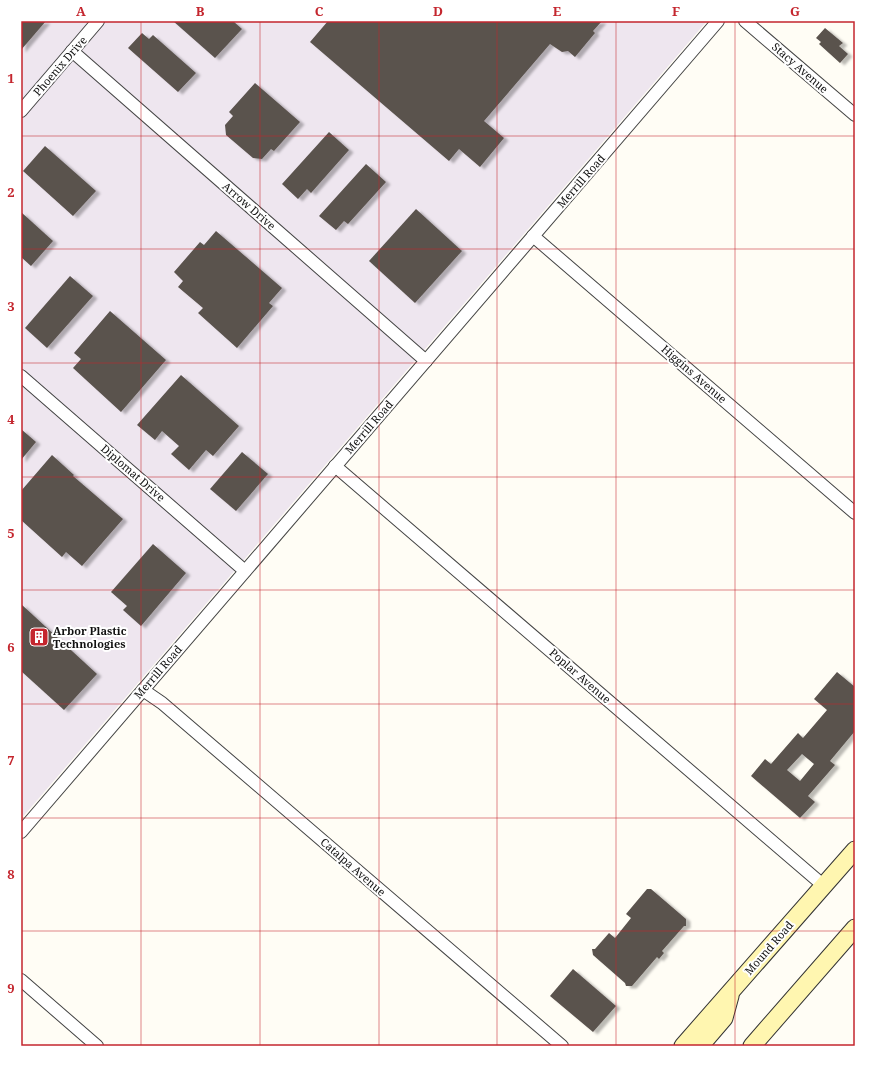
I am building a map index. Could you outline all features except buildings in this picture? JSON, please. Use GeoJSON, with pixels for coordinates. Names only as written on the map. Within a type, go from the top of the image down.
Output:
{"type":"FeatureCollection","features":[{"type":"Feature","properties":{"kind":"main road","name":"Mound Road"},"geometry":{"type":"LineString","coordinates":[[683,1046],[855,850]]}},
{"type":"Feature","properties":{"kind":"main road"},"geometry":{"type":"LineString","coordinates":[[752,1046],[855,928]]}},
{"type":"Feature","properties":{"kind":"main road"},"geometry":{"type":"LineString","coordinates":[[700,1046],[724,1018],[731,992]]}},
{"type":"Feature","properties":{"kind":"street","name":"Phoenix Drive"},"geometry":{"type":"LineString","coordinates":[[21,111],[98,21]]}},
{"type":"Feature","properties":{"kind":"street","name":"Merrill Road"},"geometry":{"type":"LineString","coordinates":[[21,832],[718,21]]}},
{"type":"Feature","properties":{"kind":"street","name":"Stacy Avenue"},"geometry":{"type":"LineString","coordinates":[[745,21],[855,115]]}},
{"type":"Feature","properties":{"kind":"street","name":"Arrow Drive"},"geometry":{"type":"LineString","coordinates":[[72,51],[426,361]]}},
{"type":"Feature","properties":{"kind":"street","name":"Higgins Avenue"},"geometry":{"type":"LineString","coordinates":[[533,236],[855,513]]}},
{"type":"Feature","properties":{"kind":"street","name":"Diplomat Drive"},"geometry":{"type":"LineString","coordinates":[[21,376],[245,571]]}},
{"type":"Feature","properties":{"kind":"street","name":"Poplar Avenue"},"geometry":{"type":"LineString","coordinates":[[335,466],[824,886]]}},
{"type":"Feature","properties":{"kind":"street","name":"Catalpa Avenue"},"geometry":{"type":"LineString","coordinates":[[144,690],[162,703],[562,1046]]}},
{"type":"Feature","properties":{"kind":"street"},"geometry":{"type":"LineString","coordinates":[[21,980],[97,1046]]}},
{"type":"Feature","properties":{"kind":"shaded area"},"geometry":{"type":"Polygon","coordinates":[[[21,21],[707,21],[21,819],[21,21]]]}},
{"type":"Feature","properties":{"kind":"place","name":"Arbor Plastic Technologies"},"geometry":{"type":"Point","coordinates":[39,637]}}]}
